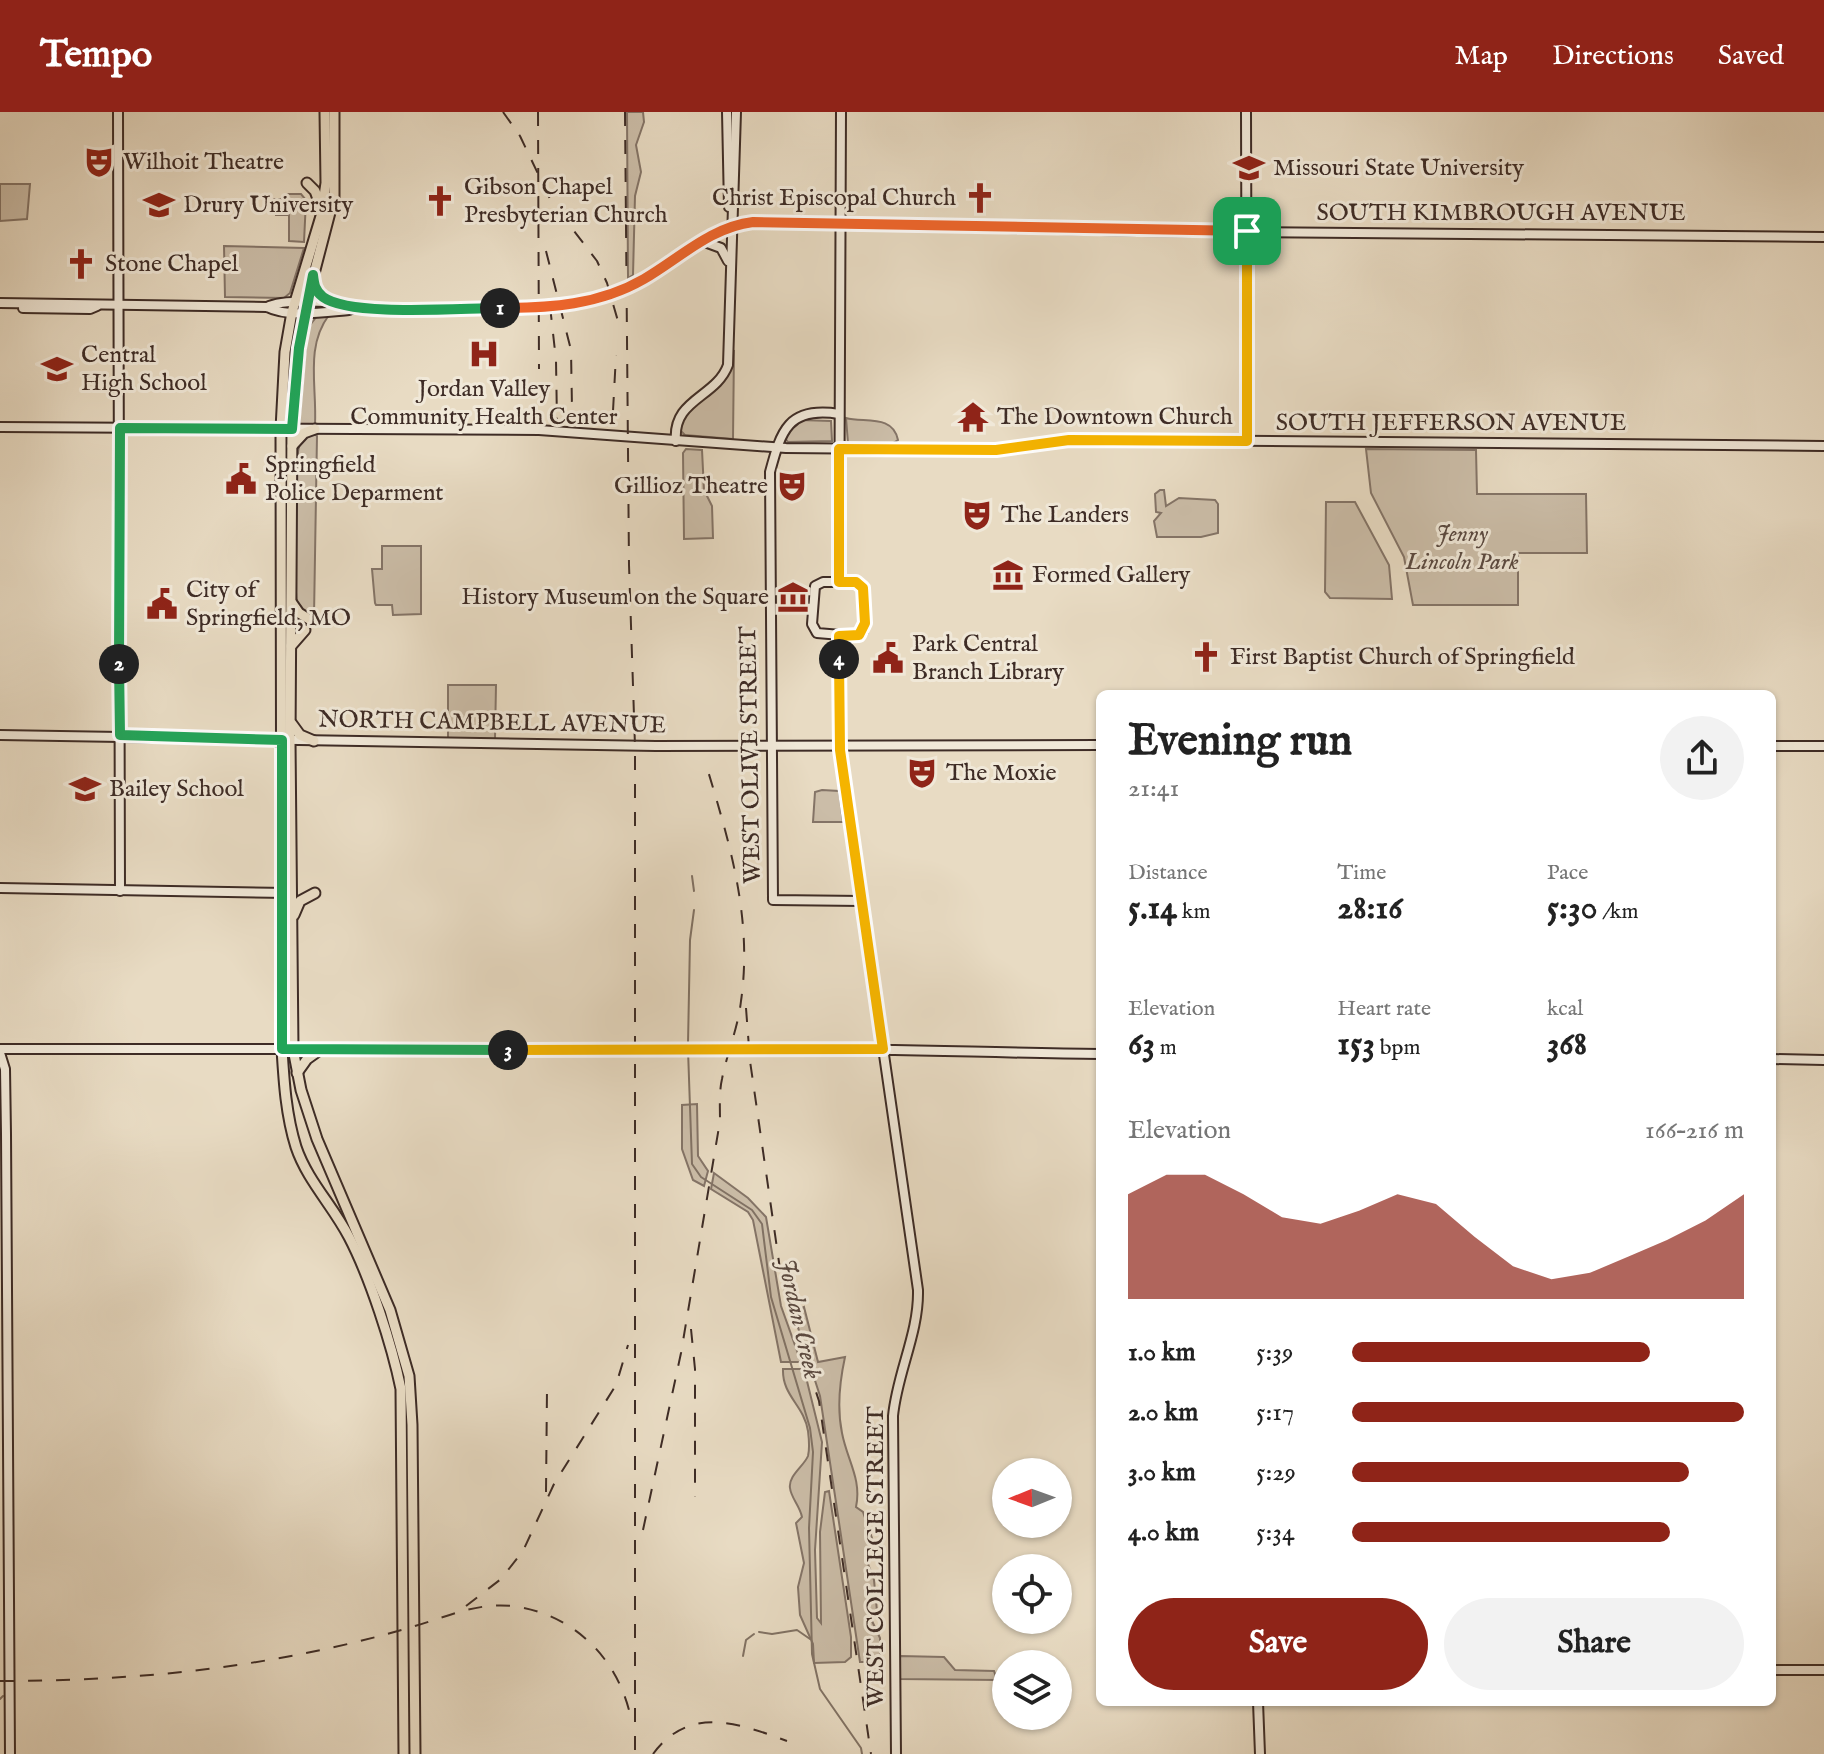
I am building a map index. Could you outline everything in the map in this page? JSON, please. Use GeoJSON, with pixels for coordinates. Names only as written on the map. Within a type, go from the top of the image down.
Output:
{"type":"FeatureCollection","features":[{"type":"Feature","properties":{"kind":"main road"},"geometry":{"type":"LineString","coordinates":[[118,112],[120,891]]}},
{"type":"Feature","properties":{"kind":"main road"},"geometry":{"type":"LineString","coordinates":[[325,112],[326,183],[321,216],[294,307],[285,352],[286,893],[282,1049],[285,1097],[296,1147],[312,1181],[351,1239],[394,1353],[401,1389],[404,1754]]}},
{"type":"Feature","properties":{"kind":"main road"},"geometry":{"type":"LineString","coordinates":[[286,741],[290,719],[291,646],[286,622],[290,597],[292,446],[287,429],[305,307],[335,192],[334,112]]}},
{"type":"Feature","properties":{"kind":"main road"},"geometry":{"type":"LineString","coordinates":[[727,112],[731,226]]}},
{"type":"Feature","properties":{"kind":"main road"},"geometry":{"type":"LineString","coordinates":[[676,441],[676,425],[681,412],[718,382],[728,365],[736,112]]}},
{"type":"Feature","properties":{"kind":"main road"},"geometry":{"type":"LineString","coordinates":[[839,582],[841,112]]}},
{"type":"Feature","properties":{"kind":"main road"},"geometry":{"type":"LineString","coordinates":[[1246,112],[1247,441]]}},
{"type":"Feature","properties":{"kind":"main road"},"geometry":{"type":"LineString","coordinates":[[307,183],[321,203],[321,216]]}},
{"type":"Feature","properties":{"kind":"main road","name":"SOUTH KIMBROUGH AVENUE"},"geometry":{"type":"LineString","coordinates":[[731,226],[753,222],[841,222],[1247,231],[1824,237]]}},
{"type":"Feature","properties":{"kind":"main road"},"geometry":{"type":"LineString","coordinates":[[0,305],[75,302],[120,306],[305,307],[341,311],[354,308],[542,308],[584,302],[626,288],[731,226]]}},
{"type":"Feature","properties":{"kind":"main road"},"geometry":{"type":"LineString","coordinates":[[702,241],[721,248],[730,266]]}},
{"type":"Feature","properties":{"kind":"main road"},"geometry":{"type":"LineString","coordinates":[[313,275],[318,293],[335,303],[354,308]]}},
{"type":"Feature","properties":{"kind":"main road"},"geometry":{"type":"LineString","coordinates":[[305,307],[335,303]]}},
{"type":"Feature","properties":{"kind":"main road"},"geometry":{"type":"LineString","coordinates":[[776,448],[784,428],[793,419],[839,414]]}},
{"type":"Feature","properties":{"kind":"main road","name":"SOUTH JEFFERSON AVENUE"},"geometry":{"type":"LineString","coordinates":[[0,427],[539,430],[776,448],[839,449],[996,450],[1069,440],[1824,446]]}},
{"type":"Feature","properties":{"kind":"main road"},"geometry":{"type":"LineString","coordinates":[[292,446],[304,433],[315,429]]}},
{"type":"Feature","properties":{"kind":"main road","name":"WEST OLIVE STREET"},"geometry":{"type":"LineString","coordinates":[[776,448],[770,472],[773,900],[862,901]]}},
{"type":"Feature","properties":{"kind":"main road"},"geometry":{"type":"LineString","coordinates":[[856,582],[863,588],[865,623],[859,635],[839,636],[820,635],[814,630],[812,593],[819,583],[856,582]]}},
{"type":"Feature","properties":{"kind":"main road"},"geometry":{"type":"LineString","coordinates":[[290,597],[299,613],[312,621]]}},
{"type":"Feature","properties":{"kind":"main road"},"geometry":{"type":"LineString","coordinates":[[291,646],[305,630]]}},
{"type":"Feature","properties":{"kind":"main road","name":"WEST COLLEGE STREET"},"geometry":{"type":"LineString","coordinates":[[839,636],[840,745],[918,1297],[918,1311],[899,1380],[893,1416],[896,1754]]}},
{"type":"Feature","properties":{"kind":"main road"},"geometry":{"type":"LineString","coordinates":[[290,719],[297,732],[314,741]]}},
{"type":"Feature","properties":{"kind":"main road","name":"NORTH CAMPBELL AVENUE"},"geometry":{"type":"LineString","coordinates":[[0,735],[772,746],[1096,745]]}},
{"type":"Feature","properties":{"kind":"main road"},"geometry":{"type":"LineString","coordinates":[[1776,746],[1824,746]]}},
{"type":"Feature","properties":{"kind":"main road"},"geometry":{"type":"LineString","coordinates":[[0,888],[286,893]]}},
{"type":"Feature","properties":{"kind":"main road"},"geometry":{"type":"LineString","coordinates":[[286,893],[291,930],[293,1049],[297,1073],[317,1139],[390,1310],[409,1376],[415,1754]]}},
{"type":"Feature","properties":{"kind":"main road"},"geometry":{"type":"LineString","coordinates":[[291,930],[298,904],[315,893]]}},
{"type":"Feature","properties":{"kind":"main road"},"geometry":{"type":"LineString","coordinates":[[297,1073],[307,1059],[321,1049]]}},
{"type":"Feature","properties":{"kind":"main road"},"geometry":{"type":"LineString","coordinates":[[10,1754],[5,1069],[0,1051],[883,1049],[1096,1054]]}},
{"type":"Feature","properties":{"kind":"main road"},"geometry":{"type":"LineString","coordinates":[[1776,1059],[1824,1060]]}},
{"type":"Feature","properties":{"kind":"main road"},"geometry":{"type":"LineString","coordinates":[[0,1358],[8,1367]]}},
{"type":"Feature","properties":{"kind":"main road"},"geometry":{"type":"LineString","coordinates":[[1776,1670],[1824,1670]]}},
{"type":"Feature","properties":{"kind":"main road"},"geometry":{"type":"LineString","coordinates":[[1258,1706],[1260,1754]]}},
{"type":"Feature","properties":{"kind":"green space"},"geometry":{"type":"Polygon","coordinates":[[[627,112],[643,112],[644,122],[636,145],[641,172],[635,196],[633,275],[628,278],[627,112]]]}},
{"type":"Feature","properties":{"kind":"green space"},"geometry":{"type":"Polygon","coordinates":[[[0,184],[30,184],[27,219],[0,221],[0,184]]]}},
{"type":"Feature","properties":{"kind":"green space"},"geometry":{"type":"Polygon","coordinates":[[[287,194],[301,194],[306,200],[304,242],[289,241],[289,215],[276,215],[274,199],[287,199],[287,194]]]}},
{"type":"Feature","properties":{"kind":"green space"},"geometry":{"type":"Polygon","coordinates":[[[224,246],[304,248],[290,293],[284,298],[225,297],[224,246]]]}},
{"type":"Feature","properties":{"kind":"green space"},"geometry":{"type":"Polygon","coordinates":[[[329,315],[317,340],[315,354],[315,424],[299,425],[307,329],[317,316],[329,315]]]}},
{"type":"Feature","properties":{"kind":"green space"},"geometry":{"type":"Polygon","coordinates":[[[734,350],[733,439],[685,435],[679,429],[685,416],[724,379],[734,350]]]}},
{"type":"Feature","properties":{"kind":"green space"},"geometry":{"type":"Polygon","coordinates":[[[846,418],[884,423],[895,432],[898,440],[893,443],[848,443],[846,418]]]}},
{"type":"Feature","properties":{"kind":"green space"},"geometry":{"type":"Polygon","coordinates":[[[800,420],[831,421],[832,441],[788,442],[785,438],[789,429],[800,420]]]}},
{"type":"Feature","properties":{"kind":"green space"},"geometry":{"type":"Polygon","coordinates":[[[314,434],[317,436],[314,616],[302,612],[297,605],[294,520],[301,440],[314,434]]]}},
{"type":"Feature","properties":{"kind":"green space"},"geometry":{"type":"Polygon","coordinates":[[[686,449],[702,450],[704,490],[712,506],[713,538],[684,539],[683,453],[686,449]]]}},
{"type":"Feature","properties":{"kind":"green space","name":"Jenny Lincoln Park"},"geometry":{"type":"Polygon","coordinates":[[[1366,449],[1476,450],[1477,494],[1586,494],[1587,553],[1518,553],[1518,605],[1413,605],[1404,557],[1371,493],[1366,449]]]}},
{"type":"Feature","properties":{"kind":"green space"},"geometry":{"type":"Polygon","coordinates":[[[1164,490],[1166,506],[1179,498],[1215,500],[1218,504],[1218,533],[1201,537],[1157,537],[1154,521],[1161,513],[1156,512],[1155,494],[1164,490]]]}},
{"type":"Feature","properties":{"kind":"green space"},"geometry":{"type":"Polygon","coordinates":[[[1326,502],[1355,502],[1389,565],[1392,599],[1330,598],[1325,592],[1326,502]]]}},
{"type":"Feature","properties":{"kind":"green space"},"geometry":{"type":"Polygon","coordinates":[[[382,546],[421,546],[421,614],[393,615],[392,605],[376,605],[372,569],[382,569],[382,546]]]}},
{"type":"Feature","properties":{"kind":"green space"},"geometry":{"type":"Polygon","coordinates":[[[448,685],[496,685],[495,739],[448,738],[448,685]]]}},
{"type":"Feature","properties":{"kind":"green space"},"geometry":{"type":"Polygon","coordinates":[[[839,791],[843,822],[813,822],[815,792],[839,791]]]}},
{"type":"Feature","properties":{"kind":"green space"},"geometry":{"type":"Polygon","coordinates":[[[697,1104],[698,1156],[708,1171],[704,1186],[693,1180],[682,1149],[682,1105],[697,1104]]]}},
{"type":"Feature","properties":{"kind":"green space"},"geometry":{"type":"Polygon","coordinates":[[[714,1173],[748,1198],[766,1217],[781,1306],[801,1362],[781,1362],[753,1220],[748,1212],[711,1189],[714,1173]]]}},
{"type":"Feature","properties":{"kind":"green space"},"geometry":{"type":"Polygon","coordinates":[[[804,1307],[818,1362],[845,1357],[840,1424],[856,1478],[856,1507],[863,1512],[873,1541],[868,1564],[874,1580],[877,1611],[872,1621],[880,1638],[880,1662],[860,1662],[820,1396],[793,1312],[804,1307]]]}},
{"type":"Feature","properties":{"kind":"green space"},"geometry":{"type":"Polygon","coordinates":[[[783,1369],[804,1369],[822,1442],[815,1550],[817,1618],[821,1623],[820,1532],[825,1492],[829,1491],[851,1637],[851,1657],[845,1662],[814,1663],[813,1644],[800,1615],[798,1587],[804,1563],[796,1523],[802,1517],[790,1484],[808,1456],[809,1440],[806,1422],[789,1394],[783,1369]]]}},
{"type":"Feature","properties":{"kind":"green space"},"geometry":{"type":"Polygon","coordinates":[[[900,1656],[944,1657],[955,1670],[992,1671],[992,1680],[900,1679],[900,1656]]]}},
{"type":"Feature","properties":{"kind":"waterway","name":"Jordan Creek"},"geometry":{"type":"LineString","coordinates":[[692,876],[694,891]]}},
{"type":"Feature","properties":{"kind":"waterway","name":"Jordan Creek"},"geometry":{"type":"LineString","coordinates":[[688,1044],[690,940],[694,910]]}},
{"type":"Feature","properties":{"kind":"waterway","name":"Jordan Creek"},"geometry":{"type":"LineString","coordinates":[[688,1050],[692,1164],[701,1177],[752,1210],[762,1224],[771,1297],[810,1428],[813,1452],[809,1528],[812,1654],[820,1689],[861,1748],[862,1754]]}},
{"type":"Feature","properties":{"kind":"waterway"},"geometry":{"type":"LineString","coordinates":[[759,1632],[772,1634],[797,1630],[810,1639]]}},
{"type":"Feature","properties":{"kind":"waterway"},"geometry":{"type":"LineString","coordinates":[[743,1656],[746,1640],[754,1634]]}},
{"type":"Feature","properties":{"kind":"waterway"},"geometry":{"type":"LineString","coordinates":[[0,1699],[3,1696]]}},
{"type":"Feature","properties":{"kind":"railway"},"geometry":{"type":"LineString","coordinates":[[503,112],[520,136],[551,201],[597,261],[620,328]]}},
{"type":"Feature","properties":{"kind":"railway"},"geometry":{"type":"LineString","coordinates":[[538,112],[539,369]]}},
{"type":"Feature","properties":{"kind":"railway"},"geometry":{"type":"LineString","coordinates":[[625,112],[629,565],[635,746],[635,1754]]}},
{"type":"Feature","properties":{"kind":"railway"},"geometry":{"type":"LineString","coordinates":[[546,251],[571,350],[572,408]]}},
{"type":"Feature","properties":{"kind":"railway"},"geometry":{"type":"LineString","coordinates":[[550,306],[556,360],[557,422]]}},
{"type":"Feature","properties":{"kind":"railway"},"geometry":{"type":"LineString","coordinates":[[613,411],[616,355]]}},
{"type":"Feature","properties":{"kind":"railway"},"geometry":{"type":"LineString","coordinates":[[643,1530],[681,1353],[720,1121],[721,1084],[740,1011],[744,970],[744,939],[736,880],[705,761]]}},
{"type":"Feature","properties":{"kind":"railway"},"geometry":{"type":"LineString","coordinates":[[746,1008],[750,1061],[780,1269],[790,1313],[819,1401],[871,1754]]}},
{"type":"Feature","properties":{"kind":"railway"},"geometry":{"type":"LineString","coordinates":[[691,1329],[695,1369],[695,1497]]}},
{"type":"Feature","properties":{"kind":"railway"},"geometry":{"type":"LineString","coordinates":[[466,1606],[501,1579],[523,1551],[554,1484],[616,1385],[628,1345]]}},
{"type":"Feature","properties":{"kind":"railway"},"geometry":{"type":"LineString","coordinates":[[546,1492],[547,1389]]}},
{"type":"Feature","properties":{"kind":"railway"},"geometry":{"type":"LineString","coordinates":[[0,1681],[149,1675],[259,1662],[366,1640],[462,1611],[504,1605],[540,1612],[576,1631],[591,1644],[615,1675],[630,1714]]}},
{"type":"Feature","properties":{"kind":"railway"},"geometry":{"type":"LineString","coordinates":[[653,1754],[667,1738],[699,1723],[734,1724],[787,1741]]}},
{"type":"Feature","properties":{"kind":"place","name":"Wilhoit Theatre"},"geometry":{"type":"Point","coordinates":[99,162]}},
{"type":"Feature","properties":{"kind":"place","name":"Missouri State University"},"geometry":{"type":"Point","coordinates":[1249,168]}},
{"type":"Feature","properties":{"kind":"place","name":"Christ Episcopal Church"},"geometry":{"type":"Point","coordinates":[980,198]}},
{"type":"Feature","properties":{"kind":"place","name":"Gibson Chapel Presbyterian Church"},"geometry":{"type":"Point","coordinates":[440,201]}},
{"type":"Feature","properties":{"kind":"place","name":"Drury University"},"geometry":{"type":"Point","coordinates":[159,205]}},
{"type":"Feature","properties":{"kind":"place","name":"Stone Chapel"},"geometry":{"type":"Point","coordinates":[81,264]}},
{"type":"Feature","properties":{"kind":"place","name":"Jordan Valley Community Health Center"},"geometry":{"type":"Point","coordinates":[484,354]}},
{"type":"Feature","properties":{"kind":"place","name":"Central High School"},"geometry":{"type":"Point","coordinates":[57,369]}},
{"type":"Feature","properties":{"kind":"place","name":"The Downtown Church"},"geometry":{"type":"Point","coordinates":[973,417]}},
{"type":"Feature","properties":{"kind":"place","name":"Springfield Police Deparment"},"geometry":{"type":"Point","coordinates":[241,479]}},
{"type":"Feature","properties":{"kind":"place","name":"Gillioz Theatre"},"geometry":{"type":"Point","coordinates":[792,486]}},
{"type":"Feature","properties":{"kind":"place","name":"The Landers"},"geometry":{"type":"Point","coordinates":[977,515]}},
{"type":"Feature","properties":{"kind":"place","name":"Formed Gallery"},"geometry":{"type":"Point","coordinates":[1008,575]}},
{"type":"Feature","properties":{"kind":"place","name":"History Museum on the Square"},"geometry":{"type":"Point","coordinates":[793,597]}},
{"type":"Feature","properties":{"kind":"place","name":"City of Springfield, MO"},"geometry":{"type":"Point","coordinates":[162,604]}},
{"type":"Feature","properties":{"kind":"place","name":"First Baptist Church of Springfield"},"geometry":{"type":"Point","coordinates":[1206,657]}},
{"type":"Feature","properties":{"kind":"place","name":"Park Central Branch Library"},"geometry":{"type":"Point","coordinates":[888,658]}},
{"type":"Feature","properties":{"kind":"place","name":"The Moxie"},"geometry":{"type":"Point","coordinates":[922,773]}},
{"type":"Feature","properties":{"kind":"place","name":"Bailey School"},"geometry":{"type":"Point","coordinates":[85,789]}},
{"type":"Feature","properties":{"kind":"route"},"geometry":{"type":"LineString","coordinates":[[841,222],[1247,231],[1247,441],[1069,440],[996,450],[839,449],[839,582],[856,582],[863,588],[865,623],[859,635],[839,636],[838,726],[883,1049],[282,1049],[282,740],[120,735],[120,428],[292,429],[299,348],[313,275],[318,293],[335,303],[354,308],[542,308],[584,302],[626,288],[706,238],[731,226],[748,223],[841,222]]}}]}
